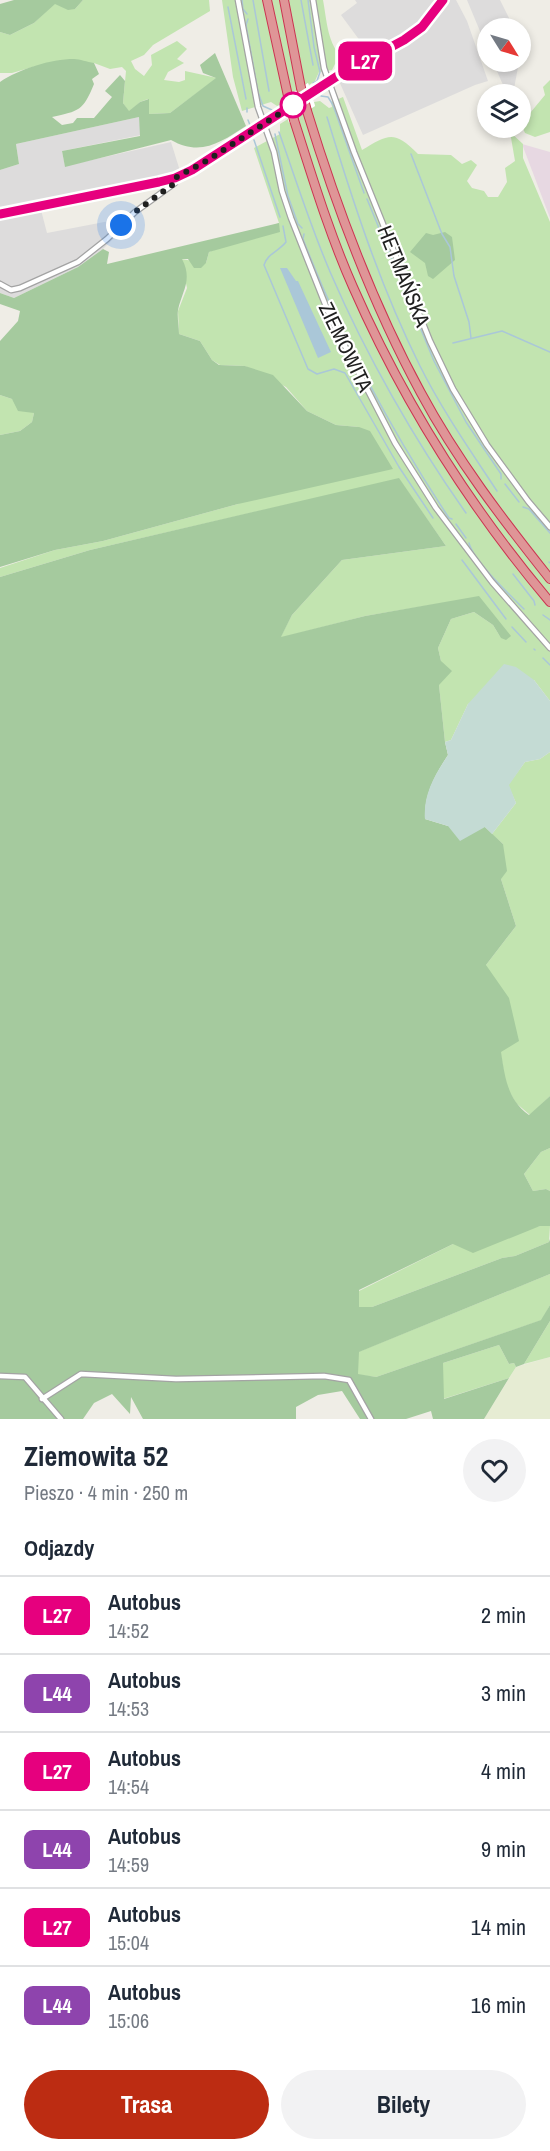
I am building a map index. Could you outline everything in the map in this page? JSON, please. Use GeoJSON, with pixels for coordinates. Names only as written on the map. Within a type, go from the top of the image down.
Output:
{"type":"FeatureCollection","features":[{"type":"Feature","properties":{"kind":"highway"},"geometry":{"type":"LineString","coordinates":[[267,0],[294,120],[338,251],[390,364],[423,424],[477,507],[550,602]]}},
{"type":"Feature","properties":{"kind":"highway"},"geometry":{"type":"LineString","coordinates":[[284,0],[301,88],[328,180],[360,266],[383,317],[421,393],[453,447],[499,514],[550,579]]}},
{"type":"Feature","properties":{"kind":"street","name":"ZIEMOWITA"},"geometry":{"type":"LineString","coordinates":[[238,0],[255,100],[274,152],[282,191],[316,286],[338,334],[395,443],[436,508],[492,582],[550,648]]}},
{"type":"Feature","properties":{"kind":"street","name":"HETMAŃSKA"},"geometry":{"type":"LineString","coordinates":[[313,0],[320,55],[329,82],[378,211],[447,376],[486,445],[550,527]]}},
{"type":"Feature","properties":{"kind":"street"},"geometry":{"type":"LineString","coordinates":[[0,214],[175,178],[208,160],[329,82],[417,31],[443,0]]}},
{"type":"Feature","properties":{"kind":"street"},"geometry":{"type":"LineString","coordinates":[[0,284],[11,290],[20,288],[78,262],[107,239],[135,212],[175,183],[175,178]]}},
{"type":"Feature","properties":{"kind":"street"},"geometry":{"type":"LineString","coordinates":[[42,1399],[81,1374],[176,1379],[324,1376],[349,1380],[371,1419]]}},
{"type":"Feature","properties":{"kind":"street"},"geometry":{"type":"LineString","coordinates":[[0,1376],[25,1377],[61,1419]]}},
{"type":"Feature","properties":{"kind":"shaded area"},"geometry":{"type":"Polygon","coordinates":[[[355,0],[456,0],[467,21],[477,50],[477,72],[485,72],[488,81],[363,135],[335,72],[369,53],[341,15],[357,3],[355,0]]]}},
{"type":"Feature","properties":{"kind":"shaded area"},"geometry":{"type":"Polygon","coordinates":[[[467,0],[500,0],[509,18],[477,18],[477,24],[467,0]]]}},
{"type":"Feature","properties":{"kind":"shaded area"},"geometry":{"type":"Polygon","coordinates":[[[497,72],[517,72],[515,84],[503,84],[497,72]]]}},
{"type":"Feature","properties":{"kind":"shaded area"},"geometry":{"type":"Polygon","coordinates":[[[139,117],[141,135],[62,151],[65,166],[171,142],[180,171],[0,210],[0,170],[19,164],[16,144],[139,117]]]}},
{"type":"Feature","properties":{"kind":"shaded area"},"geometry":{"type":"Polygon","coordinates":[[[522,144],[550,152],[550,218],[522,144]]]}},
{"type":"Feature","properties":{"kind":"shaded area"},"geometry":{"type":"Polygon","coordinates":[[[41,210],[47,233],[120,219],[132,220],[103,249],[78,267],[14,298],[0,293],[0,219],[41,210]]]}},
{"type":"Feature","properties":{"kind":"shaded area"},"geometry":{"type":"Polygon","coordinates":[[[280,268],[287,268],[298,281],[331,352],[318,358],[280,268]]]}},
{"type":"Feature","properties":{"kind":"shaded area"},"geometry":{"type":"Polygon","coordinates":[[[504,664],[516,667],[534,680],[550,701],[550,752],[540,759],[525,762],[509,785],[516,803],[492,834],[485,827],[460,841],[448,826],[425,819],[426,801],[434,777],[448,755],[445,742],[451,740],[468,704],[504,664]]]}},
{"type":"Feature","properties":{"kind":"green space"},"geometry":{"type":"Polygon","coordinates":[[[14,0],[83,0],[75,9],[68,10],[55,4],[34,23],[10,35],[0,32],[0,4],[14,0]]]}},
{"type":"Feature","properties":{"kind":"green space"},"geometry":{"type":"Polygon","coordinates":[[[83,0],[209,0],[210,11],[153,45],[144,55],[131,61],[135,69],[144,76],[152,65],[151,55],[177,41],[187,49],[177,59],[184,63],[168,72],[164,80],[179,82],[185,80],[185,71],[217,78],[170,113],[149,114],[148,99],[140,102],[129,112],[123,103],[126,71],[122,67],[110,69],[94,63],[36,66],[12,73],[0,73],[0,32],[10,35],[34,23],[55,3],[75,9],[83,0]]]}},
{"type":"Feature","properties":{"kind":"green space"},"geometry":{"type":"Polygon","coordinates":[[[222,0],[323,0],[331,40],[344,60],[335,64],[332,70],[319,72],[315,81],[283,99],[284,104],[277,106],[271,102],[242,111],[233,77],[222,0]]]}},
{"type":"Feature","properties":{"kind":"green space"},"geometry":{"type":"Polygon","coordinates":[[[215,53],[246,126],[219,142],[192,147],[171,140],[65,167],[62,151],[140,136],[139,117],[16,144],[19,164],[0,170],[0,82],[8,77],[45,63],[65,59],[94,63],[99,74],[92,79],[94,84],[87,100],[74,111],[52,117],[62,125],[73,123],[77,118],[94,118],[112,97],[105,91],[120,75],[125,81],[123,103],[129,111],[140,102],[149,99],[149,114],[170,113],[216,78],[203,73],[200,65],[215,53]]]}},
{"type":"Feature","properties":{"kind":"green space"},"geometry":{"type":"Polygon","coordinates":[[[550,80],[550,132],[535,137],[531,135],[531,112],[545,95],[543,87],[550,80]]]}},
{"type":"Feature","properties":{"kind":"green space"},"geometry":{"type":"Polygon","coordinates":[[[343,97],[362,150],[379,140],[391,137],[403,141],[418,154],[451,155],[462,164],[471,160],[477,165],[467,181],[472,188],[484,191],[488,197],[498,197],[507,182],[505,168],[515,161],[511,138],[516,138],[523,144],[523,158],[550,222],[550,701],[534,680],[468,704],[451,740],[445,742],[439,685],[441,661],[438,648],[451,619],[474,612],[493,625],[501,638],[479,597],[365,616],[280,638],[292,615],[342,560],[446,546],[399,479],[90,550],[0,577],[0,568],[55,550],[103,541],[238,504],[359,427],[336,425],[307,411],[286,387],[245,366],[220,365],[212,360],[200,341],[179,334],[178,311],[187,288],[181,259],[206,263],[209,252],[279,223],[254,148],[280,134],[280,124],[288,119],[289,122],[315,106],[314,102],[320,101],[329,108],[332,107],[331,102],[343,97]]]}},
{"type":"Feature","properties":{"kind":"green space"},"geometry":{"type":"Polygon","coordinates":[[[279,223],[280,232],[209,252],[206,263],[201,268],[194,268],[188,259],[182,259],[187,279],[178,310],[179,334],[200,341],[212,360],[219,365],[245,366],[273,375],[307,411],[336,425],[359,427],[370,431],[393,469],[238,504],[103,541],[55,550],[0,567],[0,435],[20,431],[32,422],[34,413],[18,411],[12,399],[0,395],[0,341],[18,321],[20,311],[0,304],[0,293],[14,298],[78,267],[103,249],[109,252],[107,264],[279,223]]]}},
{"type":"Feature","properties":{"kind":"green space"},"geometry":{"type":"Polygon","coordinates":[[[445,232],[452,237],[455,260],[433,279],[428,276],[425,263],[410,252],[426,233],[433,235],[445,232]]]}},
{"type":"Feature","properties":{"kind":"green space"},"geometry":{"type":"Polygon","coordinates":[[[0,395],[12,399],[34,413],[32,422],[20,431],[0,435],[0,395]]]}},
{"type":"Feature","properties":{"kind":"green space"},"geometry":{"type":"Polygon","coordinates":[[[399,478],[446,546],[342,560],[292,615],[281,637],[365,616],[479,596],[511,636],[506,640],[501,638],[493,625],[474,612],[451,619],[438,648],[441,661],[452,671],[439,685],[448,755],[431,785],[426,801],[425,819],[448,826],[485,827],[503,844],[507,871],[501,879],[516,926],[486,965],[509,998],[519,1041],[501,1052],[508,1087],[516,1102],[529,1115],[550,1096],[550,1148],[541,1152],[524,1174],[533,1191],[546,1189],[550,1191],[550,1226],[540,1226],[473,1253],[453,1244],[359,1290],[359,1307],[372,1307],[502,1258],[515,1256],[549,1242],[550,1239],[550,1274],[359,1352],[358,1374],[376,1377],[541,1320],[550,1305],[550,1321],[524,1364],[516,1367],[514,1363],[509,1364],[499,1345],[443,1363],[444,1399],[509,1378],[484,1419],[433,1419],[431,1411],[406,1419],[360,1419],[342,1391],[318,1395],[296,1407],[296,1419],[143,1419],[131,1397],[130,1414],[112,1394],[94,1403],[83,1419],[0,1419],[0,577],[90,550],[399,478]]]}},
{"type":"Feature","properties":{"kind":"green space"},"geometry":{"type":"Polygon","coordinates":[[[550,752],[550,1096],[530,1115],[516,1103],[506,1086],[486,965],[516,926],[501,879],[503,844],[492,834],[516,803],[508,785],[525,762],[540,759],[550,752]]]}},
{"type":"Feature","properties":{"kind":"green space"},"geometry":{"type":"Polygon","coordinates":[[[550,1148],[550,1191],[546,1189],[533,1191],[524,1174],[541,1152],[550,1148]]]}},
{"type":"Feature","properties":{"kind":"green space"},"geometry":{"type":"Polygon","coordinates":[[[540,1226],[550,1226],[549,1242],[372,1307],[359,1307],[359,1291],[453,1244],[540,1226]]]}},
{"type":"Feature","properties":{"kind":"green space"},"geometry":{"type":"Polygon","coordinates":[[[550,1274],[550,1305],[542,1320],[376,1377],[358,1375],[358,1352],[550,1274]]]}},
{"type":"Feature","properties":{"kind":"green space"},"geometry":{"type":"Polygon","coordinates":[[[550,1321],[550,1357],[524,1364],[550,1321]]]}},
{"type":"Feature","properties":{"kind":"green space"},"geometry":{"type":"Polygon","coordinates":[[[499,1345],[509,1364],[514,1363],[516,1367],[509,1378],[443,1399],[443,1363],[499,1345]]]}},
{"type":"Feature","properties":{"kind":"green space"},"geometry":{"type":"Polygon","coordinates":[[[550,1357],[550,1419],[484,1419],[516,1367],[550,1357]]]}},
{"type":"Feature","properties":{"kind":"pier"},"geometry":{"type":"Polygon","coordinates":[[[308,83],[315,106],[289,123],[283,99],[308,83]]]}},
{"type":"Feature","properties":{"kind":"waterway"},"geometry":{"type":"LineString","coordinates":[[242,0],[243,9],[247,14]]}},
{"type":"Feature","properties":{"kind":"waterway"},"geometry":{"type":"LineString","coordinates":[[253,0],[269,91]]}},
{"type":"Feature","properties":{"kind":"waterway"},"geometry":{"type":"LineString","coordinates":[[301,0],[313,65]]}},
{"type":"Feature","properties":{"kind":"waterway"},"geometry":{"type":"LineString","coordinates":[[308,0],[314,47],[320,72],[317,81],[313,83]]}},
{"type":"Feature","properties":{"kind":"waterway"},"geometry":{"type":"LineString","coordinates":[[228,7],[246,99]]}},
{"type":"Feature","properties":{"kind":"waterway"},"geometry":{"type":"LineString","coordinates":[[248,19],[246,25],[258,92],[263,106],[272,110]]}},
{"type":"Feature","properties":{"kind":"waterway"},"geometry":{"type":"LineString","coordinates":[[321,96],[328,97],[333,105],[364,193]]}},
{"type":"Feature","properties":{"kind":"waterway"},"geometry":{"type":"LineString","coordinates":[[327,117],[368,243],[406,336],[438,398],[497,491]]}},
{"type":"Feature","properties":{"kind":"waterway"},"geometry":{"type":"LineString","coordinates":[[248,120],[250,125]]}},
{"type":"Feature","properties":{"kind":"waterway"},"geometry":{"type":"LineString","coordinates":[[279,132],[310,222],[345,305],[410,427],[466,513]]}},
{"type":"Feature","properties":{"kind":"waterway"},"geometry":{"type":"LineString","coordinates":[[275,134],[288,196],[298,224],[302,228]]}},
{"type":"Feature","properties":{"kind":"waterway"},"geometry":{"type":"LineString","coordinates":[[254,140],[280,217]]}},
{"type":"Feature","properties":{"kind":"waterway"},"geometry":{"type":"LineString","coordinates":[[411,154],[442,234],[450,247],[454,276],[469,322],[471,338]]}},
{"type":"Feature","properties":{"kind":"waterway"},"geometry":{"type":"LineString","coordinates":[[367,199],[434,361],[466,422],[501,474],[501,479]]}},
{"type":"Feature","properties":{"kind":"waterway"},"geometry":{"type":"LineString","coordinates":[[283,226],[286,242],[268,258],[264,265],[308,369],[317,374],[334,369],[345,373],[399,467],[433,518]]}},
{"type":"Feature","properties":{"kind":"waterway"},"geometry":{"type":"LineString","coordinates":[[304,234],[303,239],[318,276],[368,383],[407,451],[449,518],[452,519]]}},
{"type":"Feature","properties":{"kind":"waterway"},"geometry":{"type":"LineString","coordinates":[[453,343],[502,331],[550,352]]}},
{"type":"Feature","properties":{"kind":"waterway"},"geometry":{"type":"LineString","coordinates":[[505,484],[519,502]]}},
{"type":"Feature","properties":{"kind":"waterway"},"geometry":{"type":"LineString","coordinates":[[523,507],[529,509],[550,533]]}},
{"type":"Feature","properties":{"kind":"waterway"},"geometry":{"type":"LineString","coordinates":[[456,524],[466,538]]}},
{"type":"Feature","properties":{"kind":"waterway"},"geometry":{"type":"LineString","coordinates":[[469,543],[484,568],[524,609]]}},
{"type":"Feature","properties":{"kind":"waterway"},"geometry":{"type":"LineString","coordinates":[[462,560],[506,619]]}},
{"type":"Feature","properties":{"kind":"waterway"},"geometry":{"type":"LineString","coordinates":[[513,574],[535,605]]}},
{"type":"Feature","properties":{"kind":"waterway"},"geometry":{"type":"LineString","coordinates":[[543,615],[550,620]]}},
{"type":"Feature","properties":{"kind":"waterway"},"geometry":{"type":"LineString","coordinates":[[512,627],[526,642]]}},
{"type":"Feature","properties":{"kind":"waterway"},"geometry":{"type":"LineString","coordinates":[[543,658],[550,665]]}},
{"type":"Feature","properties":{"kind":"bus line","name":"L27"},"geometry":{"type":"LineString","coordinates":[[0,214],[159,182],[192,170],[339,75],[404,40],[422,27],[443,0]]}},
{"type":"Feature","properties":{"kind":"route"},"geometry":{"type":"LineString","coordinates":[[121,225],[175,183],[175,178],[192,170],[293,105]]}}]}
